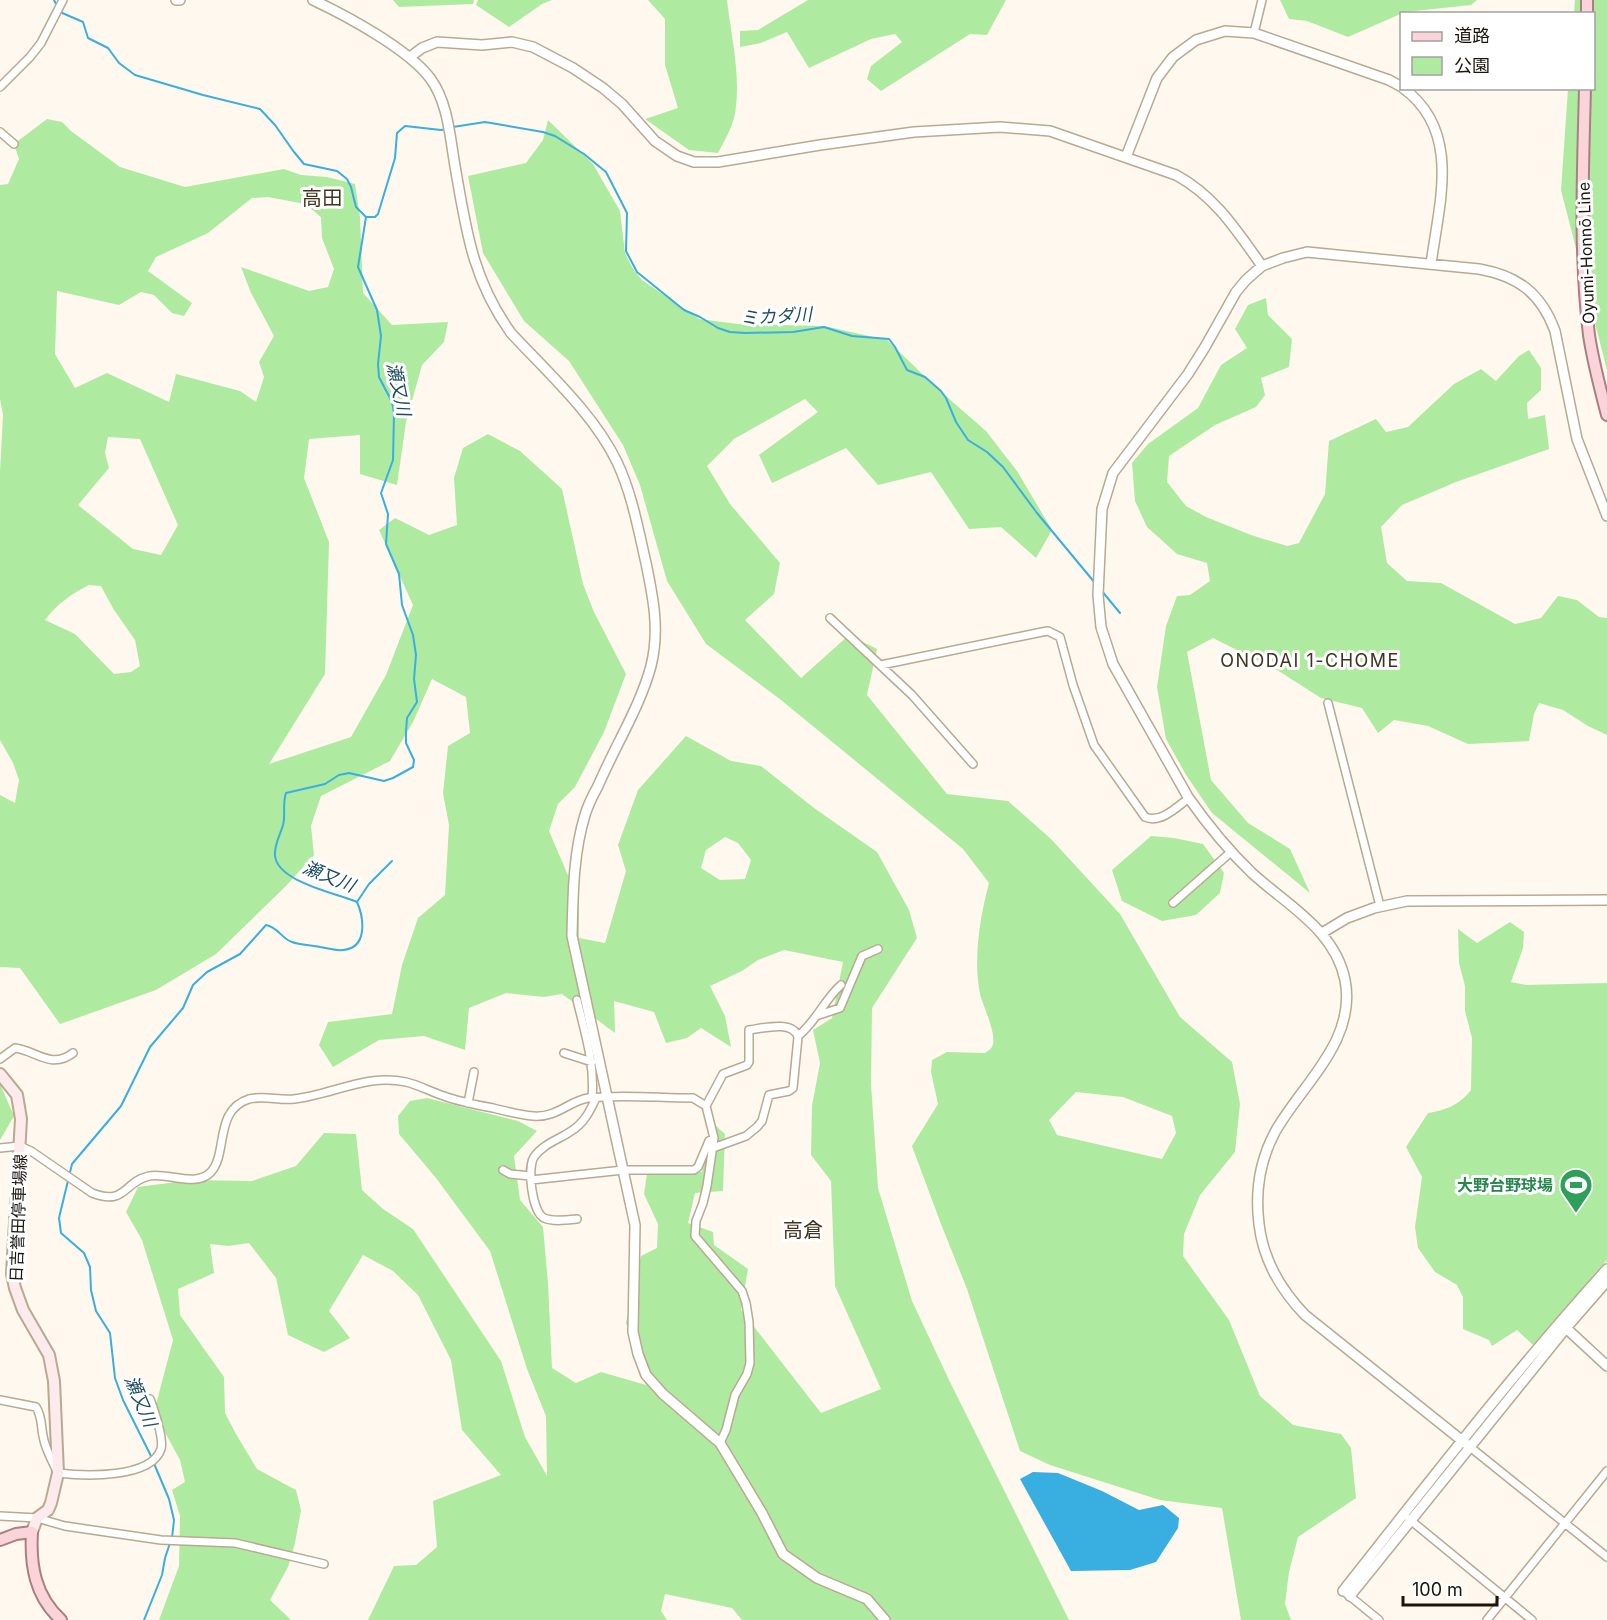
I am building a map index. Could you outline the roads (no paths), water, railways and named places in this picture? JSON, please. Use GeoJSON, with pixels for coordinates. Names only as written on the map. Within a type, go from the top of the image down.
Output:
{"type":"FeatureCollection","features":[{"type":"Feature","properties":{"kind":"main road","name":"Oyumi-Honnō Line"},"geometry":{"type":"LineString","coordinates":[[1585,90],[1582,215],[1584,274],[1590,336],[1607,415]]}},
{"type":"Feature","properties":{"kind":"main road","name":"日吉誉田停車場線"},"geometry":{"type":"LineString","coordinates":[[0,1074],[17,1095],[21,1119],[12,1274],[18,1299],[49,1354],[54,1381],[58,1473],[48,1510],[37,1518],[32,1532]]}},
{"type":"Feature","properties":{"kind":"main road"},"geometry":{"type":"LineString","coordinates":[[0,1539],[32,1532],[31,1562],[36,1582],[46,1602],[61,1620]]}},
{"type":"Feature","properties":{"kind":"street"},"geometry":{"type":"LineString","coordinates":[[0,87],[41,43],[63,0]]}},
{"type":"Feature","properties":{"kind":"street"},"geometry":{"type":"LineString","coordinates":[[313,0],[410,57],[432,80],[443,106],[470,246],[480,278],[499,317],[510,333],[599,431],[617,462],[633,506],[653,595],[656,618],[651,665],[643,690],[585,813],[573,891],[572,936],[598,1098],[579,1126],[545,1145],[533,1158],[531,1178],[536,1206],[543,1217],[577,1219]]}},
{"type":"Feature","properties":{"kind":"street"},"geometry":{"type":"LineString","coordinates":[[1254,33],[1262,0]]}},
{"type":"Feature","properties":{"kind":"street"},"geometry":{"type":"LineString","coordinates":[[1126,157],[1156,78],[1173,57],[1196,40],[1225,31],[1254,33],[1377,76],[1400,87]]}},
{"type":"Feature","properties":{"kind":"street"},"geometry":{"type":"LineString","coordinates":[[410,57],[422,48],[437,42],[482,45],[512,42],[533,47],[573,68],[603,88],[622,104],[656,141],[677,156],[694,162],[718,162],[914,132],[1000,127],[1050,131],[1176,175],[1192,184],[1212,200],[1228,218],[1262,266]]}},
{"type":"Feature","properties":{"kind":"street"},"geometry":{"type":"LineString","coordinates":[[1404,90],[1427,113],[1440,142],[1443,174],[1431,264]]}},
{"type":"Feature","properties":{"kind":"street"},"geometry":{"type":"LineString","coordinates":[[0,132],[14,144]]}},
{"type":"Feature","properties":{"kind":"street"},"geometry":{"type":"LineString","coordinates":[[1607,516],[1577,439],[1556,331],[1550,316],[1531,291],[1517,281],[1498,273],[1307,252],[1262,266],[1236,292],[1188,374],[1119,464],[1108,486],[1102,509],[1098,595],[1098,611],[1104,643],[1124,685],[1189,798],[1231,852],[1322,933],[1333,948],[1345,981],[1347,995],[1344,1021],[1334,1045],[1280,1124],[1266,1151],[1257,1194],[1260,1237],[1268,1259],[1284,1289],[1305,1315],[1607,1557]]}},
{"type":"Feature","properties":{"kind":"street"},"geometry":{"type":"LineString","coordinates":[[830,618],[940,724],[974,764]]}},
{"type":"Feature","properties":{"kind":"street"},"geometry":{"type":"LineString","coordinates":[[881,665],[1042,632],[1053,632],[1060,637],[1076,695],[1094,745],[1145,817],[1158,819],[1189,798]]}},
{"type":"Feature","properties":{"kind":"street"},"geometry":{"type":"LineString","coordinates":[[1328,703],[1380,906]]}},
{"type":"Feature","properties":{"kind":"street"},"geometry":{"type":"LineString","coordinates":[[1173,903],[1231,852]]}},
{"type":"Feature","properties":{"kind":"street"},"geometry":{"type":"LineString","coordinates":[[1322,933],[1347,918],[1380,906],[1407,901],[1607,900]]}},
{"type":"Feature","properties":{"kind":"street"},"geometry":{"type":"LineString","coordinates":[[816,1016],[840,1008],[859,960],[867,952],[878,949]]}},
{"type":"Feature","properties":{"kind":"street"},"geometry":{"type":"LineString","coordinates":[[712,1148],[746,1136],[762,1121],[769,1095],[793,1088],[798,1036],[816,1016],[829,995],[840,985]]}},
{"type":"Feature","properties":{"kind":"street"},"geometry":{"type":"LineString","coordinates":[[577,1000],[598,1098],[622,1170],[635,1225],[633,1332],[646,1375],[663,1394],[720,1443],[762,1513],[783,1554],[817,1578],[867,1599],[885,1620]]}},
{"type":"Feature","properties":{"kind":"street"},"geometry":{"type":"LineString","coordinates":[[720,1443],[726,1430],[735,1395],[747,1374],[751,1350],[747,1303],[742,1290],[695,1236],[696,1221],[703,1203],[714,1138],[706,1106],[723,1074],[747,1065],[749,1062],[749,1030],[785,1027],[792,1028],[798,1036]]}},
{"type":"Feature","properties":{"kind":"street"},"geometry":{"type":"LineString","coordinates":[[0,1059],[15,1048],[49,1059],[63,1059],[73,1053]]}},
{"type":"Feature","properties":{"kind":"street"},"geometry":{"type":"LineString","coordinates":[[564,1053],[592,1062]]}},
{"type":"Feature","properties":{"kind":"street"},"geometry":{"type":"LineString","coordinates":[[468,1103],[474,1072]]}},
{"type":"Feature","properties":{"kind":"street"},"geometry":{"type":"LineString","coordinates":[[0,1148],[20,1146],[31,1151],[92,1194],[113,1197],[120,1196],[148,1176],[200,1179],[210,1173],[216,1163],[229,1116],[236,1106],[250,1099],[276,1097],[292,1100],[376,1080],[405,1081],[446,1097],[507,1113],[536,1117],[549,1115],[585,1098],[693,1098],[706,1106]]}},
{"type":"Feature","properties":{"kind":"street"},"geometry":{"type":"LineString","coordinates":[[503,1170],[510,1174],[531,1178],[622,1170],[694,1170],[698,1167],[710,1141],[714,1138]]}},
{"type":"Feature","properties":{"kind":"street"},"geometry":{"type":"LineString","coordinates":[[1379,1620],[1346,1593],[1466,1444],[1560,1322],[1607,1269]]}},
{"type":"Feature","properties":{"kind":"street"},"geometry":{"type":"LineString","coordinates":[[1466,1444],[1607,1281]]}},
{"type":"Feature","properties":{"kind":"street"},"geometry":{"type":"LineString","coordinates":[[1566,1328],[1607,1366]]}},
{"type":"Feature","properties":{"kind":"street"},"geometry":{"type":"LineString","coordinates":[[0,1400],[36,1407],[39,1410],[43,1437],[58,1473],[100,1475],[141,1467],[153,1461],[161,1450],[162,1440],[150,1400]]}},
{"type":"Feature","properties":{"kind":"street"},"geometry":{"type":"LineString","coordinates":[[1487,1620],[1607,1471]]}},
{"type":"Feature","properties":{"kind":"street"},"geometry":{"type":"LineString","coordinates":[[0,1516],[37,1518],[74,1528],[161,1540],[235,1543],[324,1564]]}},
{"type":"Feature","properties":{"kind":"street"},"geometry":{"type":"LineString","coordinates":[[1407,1518],[1532,1620]]}},
{"type":"Feature","properties":{"kind":"water"},"geometry":{"type":"Polygon","coordinates":[[[1033,1472],[1058,1473],[1102,1491],[1139,1510],[1163,1505],[1179,1518],[1178,1528],[1156,1562],[1130,1570],[1071,1571],[1020,1479],[1033,1472]]]}},
{"type":"Feature","properties":{"kind":"waterway","name":"瀬又川"},"geometry":{"type":"LineString","coordinates":[[54,0],[60,12],[83,22],[88,38],[108,48],[119,63],[135,75],[260,109],[304,164],[337,171],[347,179],[356,207],[366,217]]}},
{"type":"Feature","properties":{"kind":"waterway","name":"ミカダ川"},"geometry":{"type":"LineString","coordinates":[[453,127],[485,122],[543,132],[555,136],[584,154],[606,172],[627,213],[626,251],[637,272],[684,310],[718,328],[745,333],[793,332],[824,327],[852,336],[889,339],[907,370],[925,377],[941,391],[956,422],[968,440],[987,452],[1003,467],[1037,513],[1095,583]]}},
{"type":"Feature","properties":{"kind":"waterway","name":"ミカダ川"},"geometry":{"type":"LineString","coordinates":[[366,217],[375,217],[378,214],[395,158],[397,133],[405,126],[448,129]]}},
{"type":"Feature","properties":{"kind":"waterway","name":"瀬又川"},"geometry":{"type":"LineString","coordinates":[[172,1538],[174,1520],[169,1499],[115,1378],[110,1333],[96,1311],[91,1290],[90,1267],[84,1253],[61,1233],[59,1218],[72,1164],[121,1106],[150,1047],[183,1008],[193,985],[207,972],[240,954],[266,925],[298,944],[334,950],[351,948],[357,944],[362,931],[357,902],[297,880],[279,865],[275,852],[284,821],[286,793],[325,784],[339,775],[349,773],[384,781],[413,767],[414,760],[406,743],[406,731],[407,718],[417,702],[414,679],[416,655],[413,635],[402,605],[399,574],[386,544],[388,514],[381,493],[393,460],[394,413],[392,402],[379,377],[381,336],[377,310],[358,267],[366,217]]}},
{"type":"Feature","properties":{"kind":"waterway","name":"ミカダ川"},"geometry":{"type":"LineString","coordinates":[[1101,590],[1120,613]]}},
{"type":"Feature","properties":{"kind":"waterway"},"geometry":{"type":"LineString","coordinates":[[357,902],[369,884],[392,861]]}},
{"type":"Feature","properties":{"kind":"waterway","name":"瀬又川"},"geometry":{"type":"LineString","coordinates":[[144,1620],[162,1575],[170,1543]]}},
{"type":"Feature","properties":{"kind":"place","name":"大野台野球場"},"geometry":{"type":"Point","coordinates":[1576,1214]}},
{"type":"Feature","properties":{"kind":"district","name":"高田"},"geometry":{"type":"Point","coordinates":[322,198]}},
{"type":"Feature","properties":{"kind":"district","name":"ONODAI 1-CHOME"},"geometry":{"type":"Point","coordinates":[1310,660]}},
{"type":"Feature","properties":{"kind":"district","name":"高倉"},"geometry":{"type":"Point","coordinates":[803,1230]}}]}
